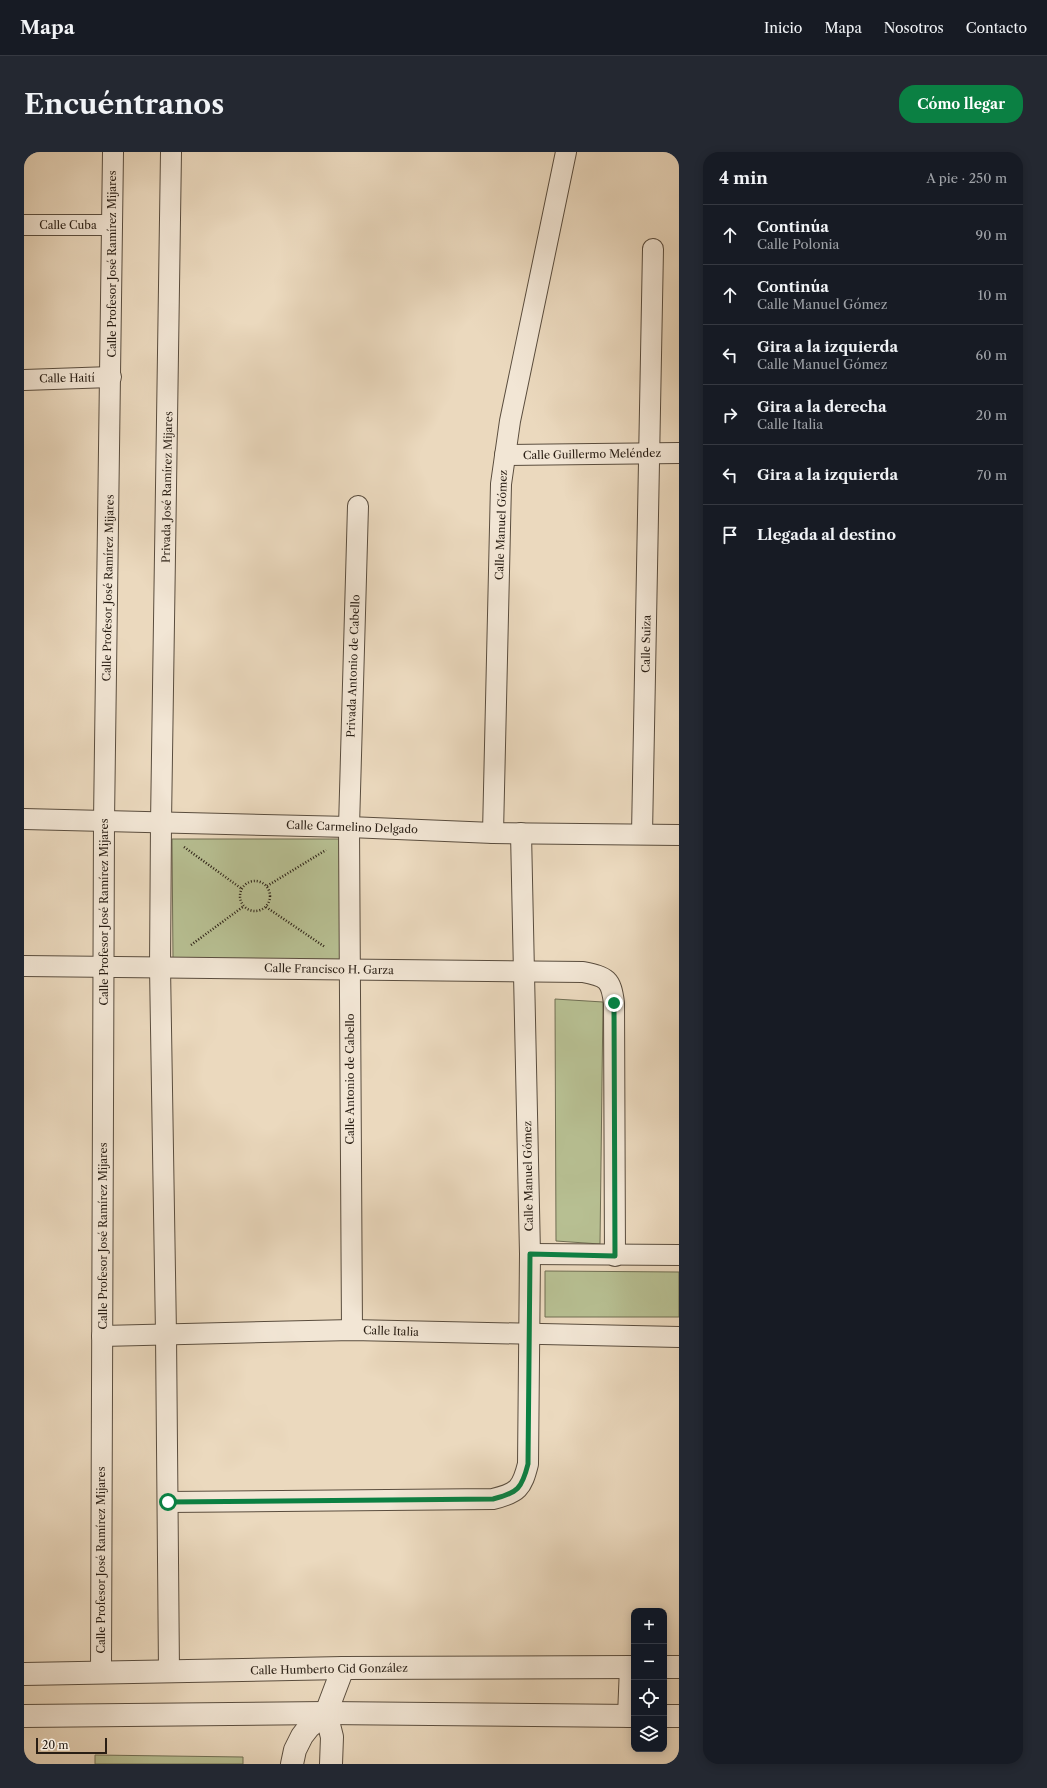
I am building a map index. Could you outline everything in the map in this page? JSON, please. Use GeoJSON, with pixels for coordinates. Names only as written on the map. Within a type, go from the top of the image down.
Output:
{"type":"FeatureCollection","features":[{"type":"Feature","properties":{"kind":"street","name":"Calle Profesor José Ramírez Mijares"},"geometry":{"type":"LineString","coordinates":[[101,1673],[104,821],[113,152]]}},
{"type":"Feature","properties":{"kind":"street","name":"Privada José Ramírez Mijares"},"geometry":{"type":"LineString","coordinates":[[161,822],[171,152]]}},
{"type":"Feature","properties":{"kind":"street","name":"Calle Manuel Gómez"},"geometry":{"type":"LineString","coordinates":[[493,832],[501,484],[504,455],[566,152]]}},
{"type":"Feature","properties":{"kind":"street","name":"Calle Cuba"},"geometry":{"type":"LineString","coordinates":[[24,225],[112,225]]}},
{"type":"Feature","properties":{"kind":"street","name":"Calle Suiza"},"geometry":{"type":"LineString","coordinates":[[642,834],[653,249]]}},
{"type":"Feature","properties":{"kind":"street","name":"Calle Haití"},"geometry":{"type":"LineString","coordinates":[[24,380],[111,377]]}},
{"type":"Feature","properties":{"kind":"street","name":"Calle Guillermo Meléndez"},"geometry":{"type":"LineString","coordinates":[[504,455],[679,453]]}},
{"type":"Feature","properties":{"kind":"street","name":"Privada Antonio de Cabello"},"geometry":{"type":"LineString","coordinates":[[348,827],[358,506]]}},
{"type":"Feature","properties":{"kind":"street","name":"Calle Carmelino Delgado"},"geometry":{"type":"LineString","coordinates":[[24,819],[521,833],[679,834]]}},
{"type":"Feature","properties":{"kind":"street"},"geometry":{"type":"LineString","coordinates":[[161,822],[160,967],[166,1334],[169,1672]]}},
{"type":"Feature","properties":{"kind":"street","name":"Calle Antonio de Cabello"},"geometry":{"type":"LineString","coordinates":[[348,827],[352,1330]]}},
{"type":"Feature","properties":{"kind":"street","name":"Calle Manuel Gómez"},"geometry":{"type":"LineString","coordinates":[[168,1502],[493,1499],[511,1495],[523,1482],[528,1464],[530,1254],[521,833]]}},
{"type":"Feature","properties":{"kind":"street","name":"Calle Francisco H. Garza"},"geometry":{"type":"LineString","coordinates":[[24,966],[524,971],[583,972],[598,975],[608,981],[613,990],[614,1003],[615,1256]]}},
{"type":"Feature","properties":{"kind":"street"},"geometry":{"type":"LineString","coordinates":[[530,1254],[615,1256],[679,1255]]}},
{"type":"Feature","properties":{"kind":"street","name":"Calle Italia"},"geometry":{"type":"LineString","coordinates":[[102,1336],[352,1330],[679,1337]]}},
{"type":"Feature","properties":{"kind":"street","name":"Calle Humberto Cid González"},"geometry":{"type":"LineString","coordinates":[[24,1674],[343,1668],[631,1667]]}},
{"type":"Feature","properties":{"kind":"street"},"geometry":{"type":"LineString","coordinates":[[667,1667],[679,1667]]}},
{"type":"Feature","properties":{"kind":"street"},"geometry":{"type":"LineString","coordinates":[[292,1764],[295,1750],[302,1736],[309,1727],[326,1713],[343,1668]]}},
{"type":"Feature","properties":{"kind":"street"},"geometry":{"type":"LineString","coordinates":[[326,1713],[332,1737],[331,1764]]}},
{"type":"Feature","properties":{"kind":"street"},"geometry":{"type":"LineString","coordinates":[[24,1716],[326,1713],[631,1716]]}},
{"type":"Feature","properties":{"kind":"street"},"geometry":{"type":"LineString","coordinates":[[667,1716],[679,1716]]}},
{"type":"Feature","properties":{"kind":"path"},"geometry":{"type":"LineString","coordinates":[[178,843],[242,889]]}},
{"type":"Feature","properties":{"kind":"path"},"geometry":{"type":"LineString","coordinates":[[267,886],[332,846]]}},
{"type":"Feature","properties":{"kind":"path"},"geometry":{"type":"LineString","coordinates":[[254,881],[263,883],[267,886],[271,895],[270,901],[266,907],[254,911],[244,906],[241,899],[242,889],[249,882],[254,881]]}},
{"type":"Feature","properties":{"kind":"path"},"geometry":{"type":"LineString","coordinates":[[190,946],[244,906]]}},
{"type":"Feature","properties":{"kind":"path"},"geometry":{"type":"LineString","coordinates":[[266,907],[327,948]]}},
{"type":"Feature","properties":{"kind":"green space"},"geometry":{"type":"Polygon","coordinates":[[[172,839],[346,839],[345,962],[173,959],[172,839]]]}},
{"type":"Feature","properties":{"kind":"green space"},"geometry":{"type":"Polygon","coordinates":[[[555,999],[603,1002],[600,1244],[556,1241],[555,999]]]}},
{"type":"Feature","properties":{"kind":"green space"},"geometry":{"type":"Polygon","coordinates":[[[545,1271],[679,1272],[679,1317],[545,1317],[545,1271]]]}},
{"type":"Feature","properties":{"kind":"green space"},"geometry":{"type":"Polygon","coordinates":[[[95,1755],[243,1757],[243,1764],[95,1764],[95,1755]]]}},
{"type":"Feature","properties":{"kind":"route"},"geometry":{"type":"LineString","coordinates":[[168,1502],[493,1499],[511,1495],[523,1482],[528,1464],[530,1254],[615,1256],[614,1003]]}}]}
